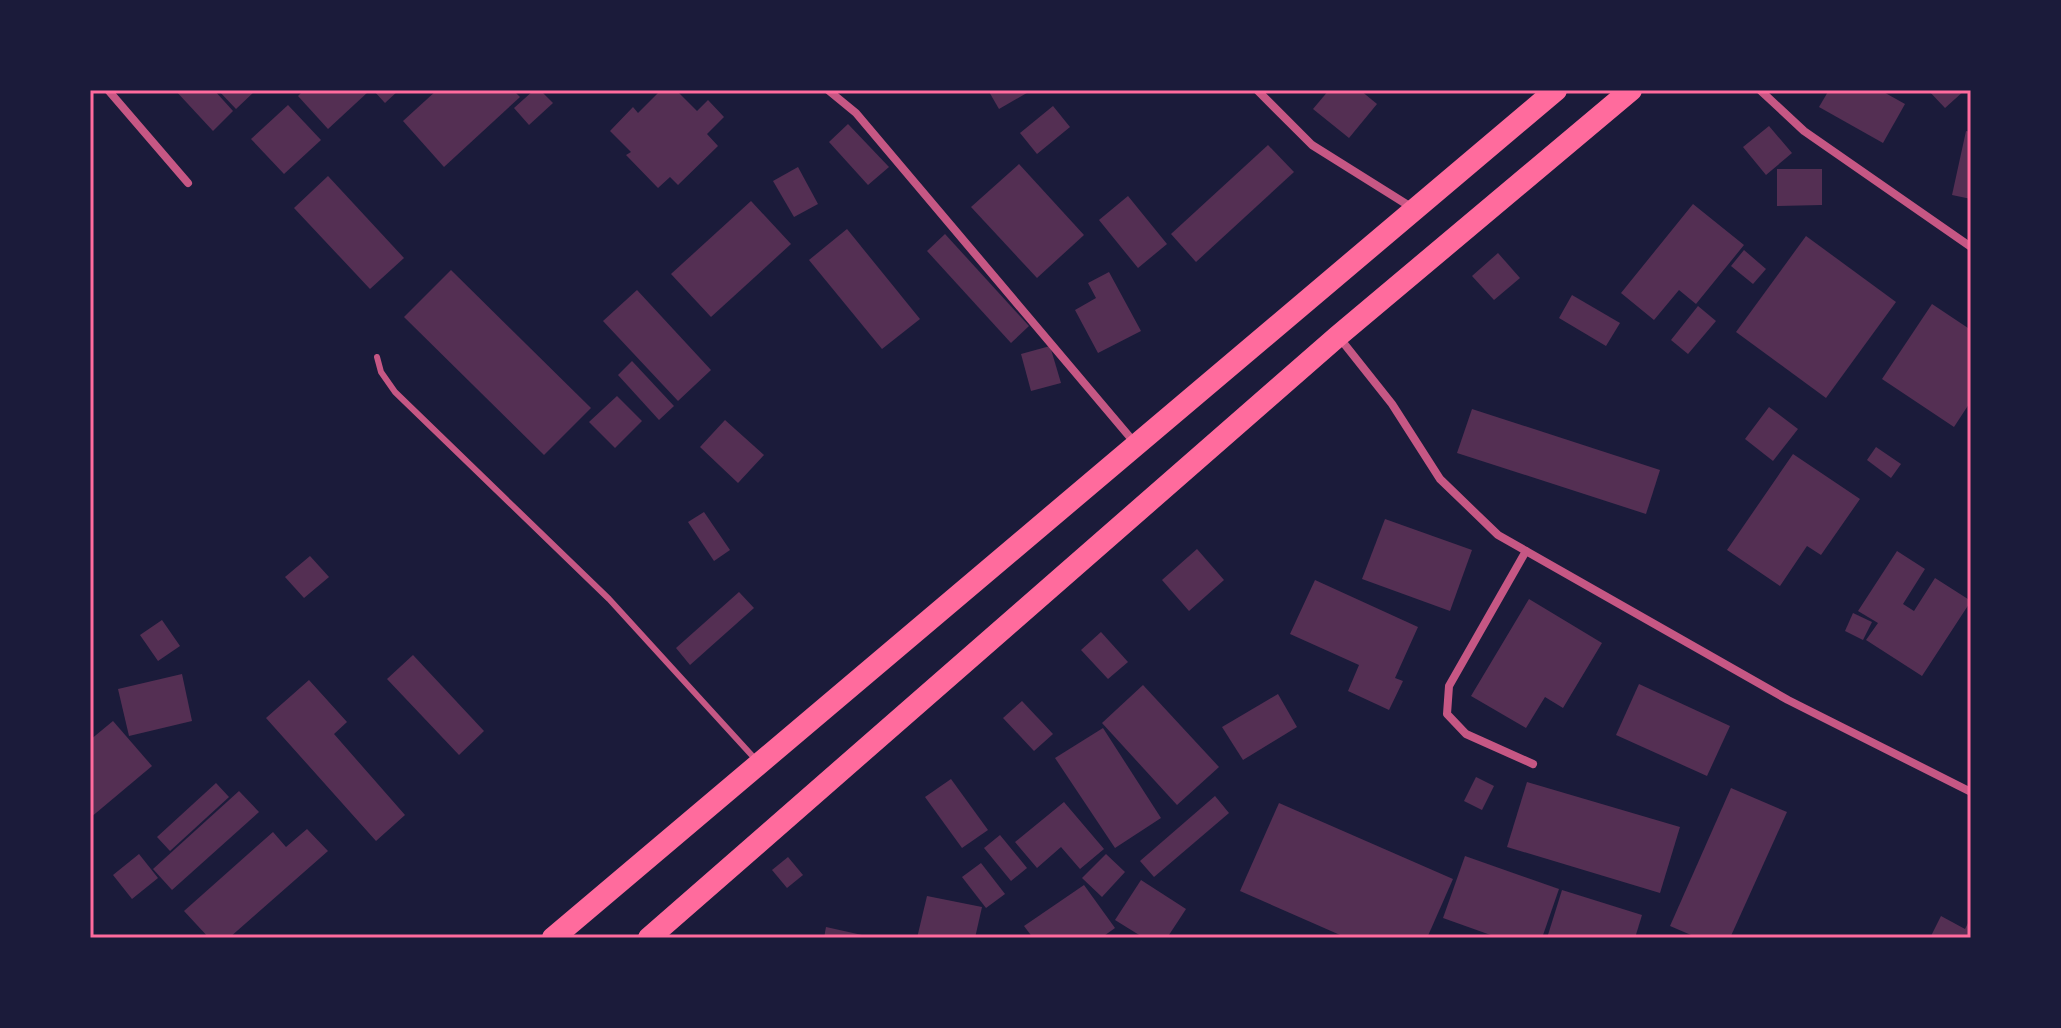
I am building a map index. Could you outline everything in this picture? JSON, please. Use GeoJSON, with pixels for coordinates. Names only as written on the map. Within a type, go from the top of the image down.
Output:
{"type":"FeatureCollection","features":[{"type":"Feature","properties":{"kind":"highway"},"geometry":{"type":"LineString","coordinates":[[553,938],[1556,90]]}},
{"type":"Feature","properties":{"kind":"highway"},"geometry":{"type":"LineString","coordinates":[[649,938],[1338,336],[1631,90]]}},
{"type":"Feature","properties":{"kind":"street"},"geometry":{"type":"LineString","coordinates":[[108,90],[188,183]]}},
{"type":"Feature","properties":{"kind":"street"},"geometry":{"type":"LineString","coordinates":[[828,90],[856,113],[1136,444]]}},
{"type":"Feature","properties":{"kind":"street"},"geometry":{"type":"LineString","coordinates":[[1257,90],[1312,145],[1415,210]]}},
{"type":"Feature","properties":{"kind":"street"},"geometry":{"type":"LineString","coordinates":[[1760,90],[1804,131],[1971,247]]}},
{"type":"Feature","properties":{"kind":"street"},"geometry":{"type":"LineString","coordinates":[[1338,336],[1392,404],[1440,479],[1498,535],[1788,700],[1971,792]]}},
{"type":"Feature","properties":{"kind":"street"},"geometry":{"type":"LineString","coordinates":[[1526,551],[1449,686],[1447,714],[1466,734],[1533,764]]}},
{"type":"Feature","properties":{"kind":"lane"},"geometry":{"type":"LineString","coordinates":[[377,357],[381,372],[395,392],[609,599],[759,764]]}},
{"type":"Feature","properties":{"kind":"building"},"geometry":{"type":"Polygon","coordinates":[[[175,90],[214,90],[233,111],[213,131],[175,90]]]}},
{"type":"Feature","properties":{"kind":"building"},"geometry":{"type":"Polygon","coordinates":[[[218,90],[256,90],[236,109],[218,90]]]}},
{"type":"Feature","properties":{"kind":"building"},"geometry":{"type":"Polygon","coordinates":[[[304,90],[368,92],[328,129],[298,96],[304,90]]]}},
{"type":"Feature","properties":{"kind":"building"},"geometry":{"type":"Polygon","coordinates":[[[373,90],[399,90],[385,103],[373,90]]]}},
{"type":"Feature","properties":{"kind":"building"},"geometry":{"type":"Polygon","coordinates":[[[437,90],[513,90],[520,97],[444,167],[403,121],[437,90]]]}},
{"type":"Feature","properties":{"kind":"building"},"geometry":{"type":"Polygon","coordinates":[[[534,90],[540,90],[553,103],[529,125],[514,108],[534,90]]]}},
{"type":"Feature","properties":{"kind":"building"},"geometry":{"type":"Polygon","coordinates":[[[661,90],[676,90],[697,111],[708,100],[724,117],[707,134],[718,146],[678,185],[670,177],[658,188],[626,155],[631,152],[610,131],[633,107],[638,113],[661,90]]]}},
{"type":"Feature","properties":{"kind":"building"},"geometry":{"type":"Polygon","coordinates":[[[988,90],[1032,90],[999,109],[988,90]]]}},
{"type":"Feature","properties":{"kind":"building"},"geometry":{"type":"Polygon","coordinates":[[[1329,90],[1360,90],[1377,104],[1349,138],[1313,109],[1329,90]]]}},
{"type":"Feature","properties":{"kind":"building"},"geometry":{"type":"Polygon","coordinates":[[[1829,90],[1880,90],[1905,104],[1883,143],[1819,107],[1829,90]]]}},
{"type":"Feature","properties":{"kind":"building"},"geometry":{"type":"Polygon","coordinates":[[[1928,90],[1965,90],[1945,108],[1928,90]]]}},
{"type":"Feature","properties":{"kind":"building"},"geometry":{"type":"Polygon","coordinates":[[[288,105],[321,140],[284,174],[251,139],[288,105]]]}},
{"type":"Feature","properties":{"kind":"building"},"geometry":{"type":"Polygon","coordinates":[[[1053,106],[1070,127],[1037,154],[1020,133],[1053,106]]]}},
{"type":"Feature","properties":{"kind":"building"},"geometry":{"type":"Polygon","coordinates":[[[848,124],[889,167],[868,185],[829,142],[848,124]]]}},
{"type":"Feature","properties":{"kind":"building"},"geometry":{"type":"Polygon","coordinates":[[[1769,126],[1792,153],[1766,175],[1743,147],[1769,126]]]}},
{"type":"Feature","properties":{"kind":"building"},"geometry":{"type":"Polygon","coordinates":[[[1966,131],[1971,132],[1971,199],[1952,195],[1966,131]]]}},
{"type":"Feature","properties":{"kind":"building"},"geometry":{"type":"Polygon","coordinates":[[[1268,145],[1294,172],[1196,262],[1171,234],[1268,145]]]}},
{"type":"Feature","properties":{"kind":"building"},"geometry":{"type":"Polygon","coordinates":[[[1019,164],[1084,235],[1037,278],[971,207],[1019,164]]]}},
{"type":"Feature","properties":{"kind":"building"},"geometry":{"type":"Polygon","coordinates":[[[798,167],[818,204],[794,217],[773,181],[798,167]]]}},
{"type":"Feature","properties":{"kind":"building"},"geometry":{"type":"Polygon","coordinates":[[[1777,169],[1822,169],[1822,205],[1777,206],[1777,169]]]}},
{"type":"Feature","properties":{"kind":"building"},"geometry":{"type":"Polygon","coordinates":[[[328,176],[404,258],[370,289],[294,208],[328,176]]]}},
{"type":"Feature","properties":{"kind":"building"},"geometry":{"type":"Polygon","coordinates":[[[1128,196],[1167,244],[1138,268],[1099,220],[1128,196]]]}},
{"type":"Feature","properties":{"kind":"building"},"geometry":{"type":"Polygon","coordinates":[[[751,201],[791,244],[711,317],[671,274],[751,201]]]}},
{"type":"Feature","properties":{"kind":"building"},"geometry":{"type":"Polygon","coordinates":[[[1693,204],[1744,245],[1696,304],[1679,290],[1654,320],[1621,293],[1693,204]]]}},
{"type":"Feature","properties":{"kind":"building"},"geometry":{"type":"Polygon","coordinates":[[[847,229],[920,319],[882,349],[809,260],[847,229]]]}},
{"type":"Feature","properties":{"kind":"building"},"geometry":{"type":"Polygon","coordinates":[[[945,234],[1029,326],[1011,343],[927,251],[945,234]]]}},
{"type":"Feature","properties":{"kind":"building"},"geometry":{"type":"Polygon","coordinates":[[[1806,236],[1896,302],[1826,398],[1736,332],[1806,236]]]}},
{"type":"Feature","properties":{"kind":"building"},"geometry":{"type":"Polygon","coordinates":[[[1744,250],[1766,269],[1753,284],[1731,266],[1744,250]]]}},
{"type":"Feature","properties":{"kind":"building"},"geometry":{"type":"Polygon","coordinates":[[[1498,253],[1520,278],[1494,300],[1472,276],[1498,253]]]}},
{"type":"Feature","properties":{"kind":"building"},"geometry":{"type":"Polygon","coordinates":[[[451,270],[591,408],[544,455],[404,317],[451,270]]]}},
{"type":"Feature","properties":{"kind":"building"},"geometry":{"type":"Polygon","coordinates":[[[1109,272],[1141,331],[1098,353],[1075,310],[1096,298],[1088,283],[1109,272]]]}},
{"type":"Feature","properties":{"kind":"building"},"geometry":{"type":"Polygon","coordinates":[[[637,290],[711,370],[678,401],[603,321],[637,290]]]}},
{"type":"Feature","properties":{"kind":"building"},"geometry":{"type":"Polygon","coordinates":[[[1572,295],[1620,323],[1606,346],[1559,318],[1572,295]]]}},
{"type":"Feature","properties":{"kind":"building"},"geometry":{"type":"Polygon","coordinates":[[[1932,304],[1971,330],[1971,401],[1954,427],[1882,379],[1932,304]]]}},
{"type":"Feature","properties":{"kind":"building"},"geometry":{"type":"Polygon","coordinates":[[[1698,306],[1716,321],[1688,354],[1671,340],[1698,306]]]}},
{"type":"Feature","properties":{"kind":"building"},"geometry":{"type":"Polygon","coordinates":[[[1050,346],[1061,383],[1031,391],[1021,354],[1050,346]]]}},
{"type":"Feature","properties":{"kind":"building"},"geometry":{"type":"Polygon","coordinates":[[[632,361],[674,406],[659,420],[618,375],[632,361]]]}},
{"type":"Feature","properties":{"kind":"building"},"geometry":{"type":"Polygon","coordinates":[[[617,396],[642,421],[615,448],[589,422],[617,396]]]}},
{"type":"Feature","properties":{"kind":"building"},"geometry":{"type":"Polygon","coordinates":[[[1769,407],[1798,429],[1773,461],[1745,439],[1769,407]]]}},
{"type":"Feature","properties":{"kind":"building"},"geometry":{"type":"Polygon","coordinates":[[[1472,409],[1660,470],[1646,514],[1457,453],[1472,409]]]}},
{"type":"Feature","properties":{"kind":"building"},"geometry":{"type":"Polygon","coordinates":[[[725,420],[764,455],[738,483],[700,447],[725,420]]]}},
{"type":"Feature","properties":{"kind":"building"},"geometry":{"type":"Polygon","coordinates":[[[1876,447],[1901,464],[1891,478],[1867,460],[1876,447]]]}},
{"type":"Feature","properties":{"kind":"building"},"geometry":{"type":"Polygon","coordinates":[[[1793,454],[1860,499],[1821,555],[1807,546],[1780,586],[1727,550],[1793,454]]]}},
{"type":"Feature","properties":{"kind":"building"},"geometry":{"type":"Polygon","coordinates":[[[704,512],[730,550],[714,561],[688,522],[704,512]]]}},
{"type":"Feature","properties":{"kind":"building"},"geometry":{"type":"Polygon","coordinates":[[[1385,519],[1472,550],[1450,611],[1362,579],[1385,519]]]}},
{"type":"Feature","properties":{"kind":"building"},"geometry":{"type":"Polygon","coordinates":[[[1197,549],[1224,580],[1189,611],[1162,580],[1197,549]]]}},
{"type":"Feature","properties":{"kind":"building"},"geometry":{"type":"Polygon","coordinates":[[[1897,551],[1925,569],[1903,604],[1914,611],[1935,578],[1971,601],[1922,676],[1866,640],[1878,623],[1858,611],[1897,551]]]}},
{"type":"Feature","properties":{"kind":"building"},"geometry":{"type":"Polygon","coordinates":[[[310,556],[329,577],[304,598],[285,577],[310,556]]]}},
{"type":"Feature","properties":{"kind":"building"},"geometry":{"type":"Polygon","coordinates":[[[1315,580],[1418,627],[1395,678],[1403,681],[1389,710],[1348,691],[1359,665],[1290,634],[1315,580]]]}},
{"type":"Feature","properties":{"kind":"building"},"geometry":{"type":"Polygon","coordinates":[[[739,592],[754,608],[690,665],[676,648],[739,592]]]}},
{"type":"Feature","properties":{"kind":"building"},"geometry":{"type":"Polygon","coordinates":[[[1529,599],[1602,643],[1563,708],[1545,697],[1526,728],[1471,696],[1529,599]]]}},
{"type":"Feature","properties":{"kind":"building"},"geometry":{"type":"Polygon","coordinates":[[[1853,613],[1872,622],[1863,640],[1845,631],[1853,613]]]}},
{"type":"Feature","properties":{"kind":"building"},"geometry":{"type":"Polygon","coordinates":[[[162,620],[180,646],[158,661],[140,635],[162,620]]]}},
{"type":"Feature","properties":{"kind":"building"},"geometry":{"type":"Polygon","coordinates":[[[1101,632],[1128,662],[1108,679],[1081,650],[1101,632]]]}},
{"type":"Feature","properties":{"kind":"building"},"geometry":{"type":"Polygon","coordinates":[[[413,655],[484,731],[459,755],[387,679],[413,655]]]}},
{"type":"Feature","properties":{"kind":"building"},"geometry":{"type":"Polygon","coordinates":[[[182,674],[192,721],[129,736],[118,689],[182,674]]]}},
{"type":"Feature","properties":{"kind":"building"},"geometry":{"type":"Polygon","coordinates":[[[309,680],[347,722],[334,734],[405,815],[376,841],[266,718],[309,680]]]}},
{"type":"Feature","properties":{"kind":"building"},"geometry":{"type":"Polygon","coordinates":[[[1639,684],[1730,726],[1707,776],[1616,735],[1639,684]]]}},
{"type":"Feature","properties":{"kind":"building"},"geometry":{"type":"Polygon","coordinates":[[[1143,685],[1219,767],[1177,805],[1102,723],[1143,685]]]}},
{"type":"Feature","properties":{"kind":"building"},"geometry":{"type":"Polygon","coordinates":[[[1278,694],[1297,727],[1243,760],[1222,727],[1278,694]]]}},
{"type":"Feature","properties":{"kind":"building"},"geometry":{"type":"Polygon","coordinates":[[[1022,701],[1053,734],[1034,751],[1003,718],[1022,701]]]}},
{"type":"Feature","properties":{"kind":"building"},"geometry":{"type":"Polygon","coordinates":[[[113,721],[152,766],[90,818],[90,740],[113,721]]]}},
{"type":"Feature","properties":{"kind":"building"},"geometry":{"type":"Polygon","coordinates":[[[1103,728],[1161,818],[1115,848],[1055,758],[1103,728]]]}},
{"type":"Feature","properties":{"kind":"building"},"geometry":{"type":"Polygon","coordinates":[[[1476,777],[1494,786],[1482,810],[1464,801],[1476,777]]]}},
{"type":"Feature","properties":{"kind":"building"},"geometry":{"type":"Polygon","coordinates":[[[951,779],[988,830],[962,848],[925,797],[951,779]]]}},
{"type":"Feature","properties":{"kind":"building"},"geometry":{"type":"Polygon","coordinates":[[[1527,782],[1680,827],[1660,893],[1507,847],[1527,782]]]}},
{"type":"Feature","properties":{"kind":"building"},"geometry":{"type":"Polygon","coordinates":[[[216,783],[229,797],[170,851],[157,837],[216,783]]]}},
{"type":"Feature","properties":{"kind":"building"},"geometry":{"type":"Polygon","coordinates":[[[1731,788],[1787,812],[1730,938],[1698,938],[1670,926],[1731,788]]]}},
{"type":"Feature","properties":{"kind":"building"},"geometry":{"type":"Polygon","coordinates":[[[239,791],[259,812],[172,890],[153,869],[239,791]]]}},
{"type":"Feature","properties":{"kind":"building"},"geometry":{"type":"Polygon","coordinates":[[[1215,796],[1229,813],[1154,877],[1140,861],[1215,796]]]}},
{"type":"Feature","properties":{"kind":"building"},"geometry":{"type":"Polygon","coordinates":[[[1064,802],[1104,849],[1080,869],[1061,847],[1037,868],[1015,842],[1064,802]]]}},
{"type":"Feature","properties":{"kind":"building"},"geometry":{"type":"Polygon","coordinates":[[[1279,803],[1453,879],[1427,938],[1347,938],[1240,891],[1279,803]]]}},
{"type":"Feature","properties":{"kind":"building"},"geometry":{"type":"Polygon","coordinates":[[[307,829],[328,851],[229,938],[209,938],[184,911],[273,832],[286,847],[307,829]]]}},
{"type":"Feature","properties":{"kind":"building"},"geometry":{"type":"Polygon","coordinates":[[[1000,835],[1027,868],[1011,881],[984,848],[1000,835]]]}},
{"type":"Feature","properties":{"kind":"building"},"geometry":{"type":"Polygon","coordinates":[[[139,854],[158,878],[132,899],[113,875],[139,854]]]}},
{"type":"Feature","properties":{"kind":"building"},"geometry":{"type":"Polygon","coordinates":[[[1106,854],[1125,872],[1102,897],[1082,878],[1106,854]]]}},
{"type":"Feature","properties":{"kind":"building"},"geometry":{"type":"Polygon","coordinates":[[[1465,856],[1559,889],[1542,938],[1499,938],[1443,918],[1465,856]]]}},
{"type":"Feature","properties":{"kind":"building"},"geometry":{"type":"Polygon","coordinates":[[[788,857],[803,875],[787,888],[772,870],[788,857]]]}},
{"type":"Feature","properties":{"kind":"building"},"geometry":{"type":"Polygon","coordinates":[[[981,863],[1005,894],[986,908],[962,877],[981,863]]]}},
{"type":"Feature","properties":{"kind":"building"},"geometry":{"type":"Polygon","coordinates":[[[1141,880],[1186,909],[1167,938],[1144,938],[1115,920],[1141,880]]]}},
{"type":"Feature","properties":{"kind":"building"},"geometry":{"type":"Polygon","coordinates":[[[1084,885],[1115,928],[1101,938],[1033,938],[1024,926],[1084,885]]]}},
{"type":"Feature","properties":{"kind":"building"},"geometry":{"type":"Polygon","coordinates":[[[1562,890],[1642,915],[1635,938],[1547,938],[1562,890]]]}},
{"type":"Feature","properties":{"kind":"building"},"geometry":{"type":"Polygon","coordinates":[[[927,896],[982,907],[975,938],[917,938],[927,896]]]}},
{"type":"Feature","properties":{"kind":"building"},"geometry":{"type":"Polygon","coordinates":[[[1941,916],[1965,929],[1971,917],[1971,938],[1930,938],[1941,916]]]}},
{"type":"Feature","properties":{"kind":"building"},"geometry":{"type":"Polygon","coordinates":[[[826,927],[871,937],[871,938],[824,938],[826,927]]]}}]}
